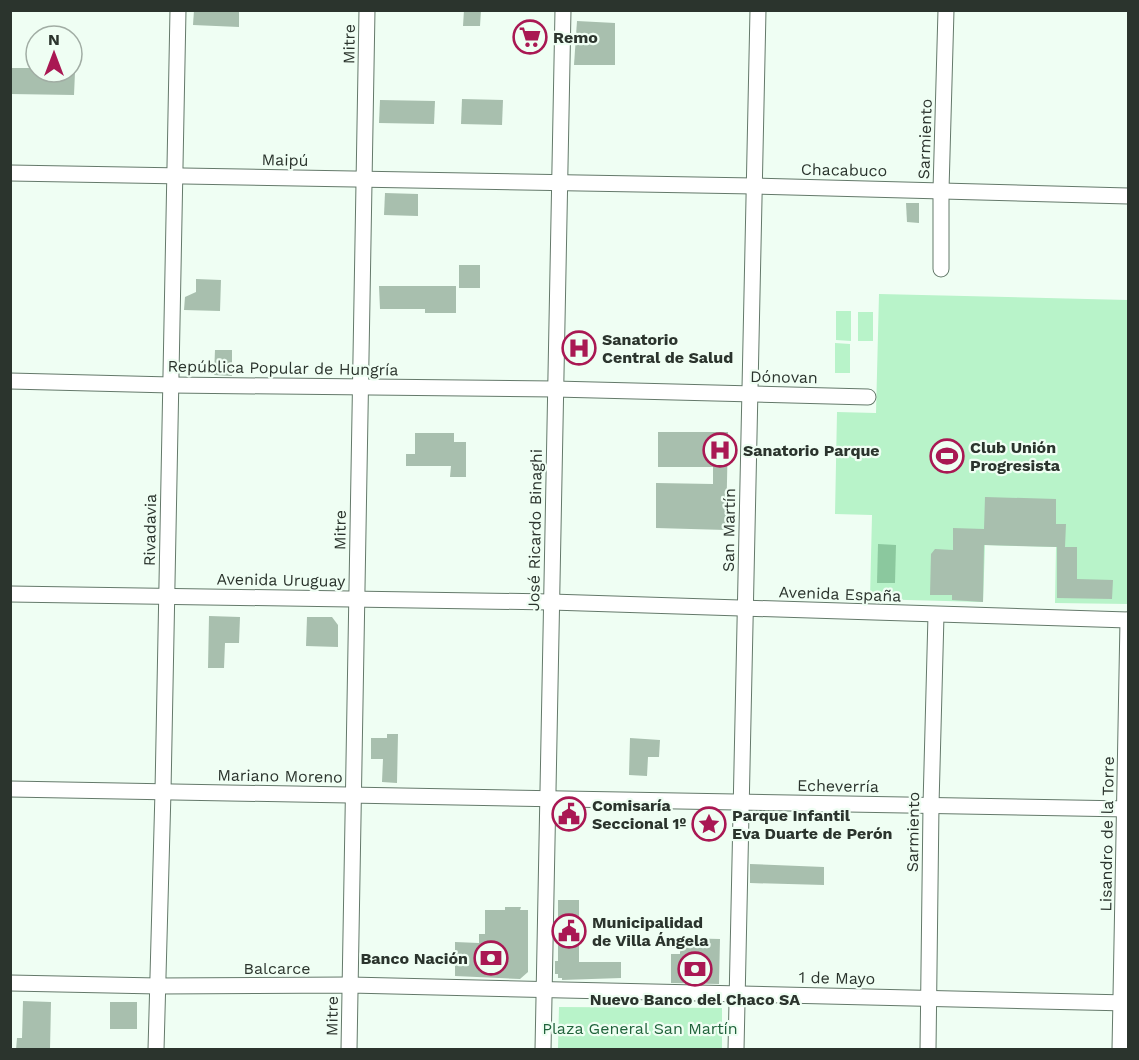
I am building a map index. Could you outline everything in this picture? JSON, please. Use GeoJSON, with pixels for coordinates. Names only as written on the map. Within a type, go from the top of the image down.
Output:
{"type":"FeatureCollection","features":[{"type":"Feature","properties":{"kind":"street","name":"Rivadavia"},"geometry":{"type":"LineString","coordinates":[[156,1050],[178,10]]}},
{"type":"Feature","properties":{"kind":"street","name":"Mitre"},"geometry":{"type":"LineString","coordinates":[[349,1050],[367,10]]}},
{"type":"Feature","properties":{"kind":"street","name":"José Ricardo Binaghi"},"geometry":{"type":"LineString","coordinates":[[543,1050],[563,10]]}},
{"type":"Feature","properties":{"kind":"street","name":"San Martín"},"geometry":{"type":"LineString","coordinates":[[736,1050],[758,10]]}},
{"type":"Feature","properties":{"kind":"street","name":"Sarmiento"},"geometry":{"type":"LineString","coordinates":[[941,269],[946,10]]}},
{"type":"Feature","properties":{"kind":"street","name":"Maipú"},"geometry":{"type":"LineString","coordinates":[[10,173],[559,182]]}},
{"type":"Feature","properties":{"kind":"street","name":"Chacabuco"},"geometry":{"type":"LineString","coordinates":[[559,182],[1128,196]]}},
{"type":"Feature","properties":{"kind":"street","name":"República Popular de Hungría"},"geometry":{"type":"LineString","coordinates":[[10,381],[555,389]]}},
{"type":"Feature","properties":{"kind":"street","name":"Dónovan"},"geometry":{"type":"LineString","coordinates":[[555,389],[868,397]]}},
{"type":"Feature","properties":{"kind":"street","name":"Avenida Uruguay"},"geometry":{"type":"LineString","coordinates":[[10,594],[551,602]]}},
{"type":"Feature","properties":{"kind":"street","name":"Avenida España"},"geometry":{"type":"LineString","coordinates":[[551,602],[1128,620]]}},
{"type":"Feature","properties":{"kind":"street","name":"Sarmiento"},"geometry":{"type":"LineString","coordinates":[[928,1050],[936,615]]}},
{"type":"Feature","properties":{"kind":"street","name":"Lisandro de la Torre"},"geometry":{"type":"LineString","coordinates":[[1120,1050],[1125,1003],[1128,620]]}},
{"type":"Feature","properties":{"kind":"street","name":"Mariano Moreno"},"geometry":{"type":"LineString","coordinates":[[10,789],[548,800]]}},
{"type":"Feature","properties":{"kind":"street","name":"Echeverría"},"geometry":{"type":"LineString","coordinates":[[548,800],[1127,809]]}},
{"type":"Feature","properties":{"kind":"street","name":"Balcarce"},"geometry":{"type":"LineString","coordinates":[[10,983],[158,986],[350,985],[544,990]]}},
{"type":"Feature","properties":{"kind":"street","name":"1 de Mayo"},"geometry":{"type":"LineString","coordinates":[[544,990],[1125,1003]]}},
{"type":"Feature","properties":{"kind":"green space","name":"Club Unión Progresista"},"geometry":{"type":"Polygon","coordinates":[[[879,294],[1128,300],[1128,604],[1055,603],[1056,547],[985,545],[983,602],[870,599],[872,515],[835,514],[837,412],[876,413],[879,294]]]}},
{"type":"Feature","properties":{"kind":"green space"},"geometry":{"type":"Polygon","coordinates":[[[836,311],[851,311],[851,341],[836,340],[836,311]]]}},
{"type":"Feature","properties":{"kind":"green space"},"geometry":{"type":"Polygon","coordinates":[[[858,312],[873,312],[873,341],[858,341],[858,312]]]}},
{"type":"Feature","properties":{"kind":"green space"},"geometry":{"type":"Polygon","coordinates":[[[835,343],[850,344],[850,373],[835,373],[835,343]]]}},
{"type":"Feature","properties":{"kind":"green space","name":"Plaza General San Martín"},"geometry":{"type":"Polygon","coordinates":[[[559,1007],[722,1008],[722,1049],[558,1049],[559,1007]]]}},
{"type":"Feature","properties":{"kind":"shaded area"},"geometry":{"type":"Polygon","coordinates":[[[878,544],[896,545],[895,583],[877,583],[878,544]]]}},
{"type":"Feature","properties":{"kind":"building"},"geometry":{"type":"Polygon","coordinates":[[[194,10],[239,10],[239,27],[193,25],[194,10]]]}},
{"type":"Feature","properties":{"kind":"building"},"geometry":{"type":"Polygon","coordinates":[[[464,10],[481,10],[480,26],[463,26],[464,10]]]}},
{"type":"Feature","properties":{"kind":"building"},"geometry":{"type":"Polygon","coordinates":[[[577,21],[615,23],[615,65],[574,65],[577,21]]]}},
{"type":"Feature","properties":{"kind":"building"},"geometry":{"type":"Polygon","coordinates":[[[10,68],[24,68],[24,84],[74,84],[74,95],[10,94],[10,68]]]}},
{"type":"Feature","properties":{"kind":"building"},"geometry":{"type":"Polygon","coordinates":[[[462,99],[503,100],[502,125],[461,124],[462,99]]]}},
{"type":"Feature","properties":{"kind":"building"},"geometry":{"type":"Polygon","coordinates":[[[380,100],[435,101],[434,124],[379,123],[380,100]]]}},
{"type":"Feature","properties":{"kind":"building"},"geometry":{"type":"Polygon","coordinates":[[[385,193],[418,194],[418,216],[384,215],[385,193]]]}},
{"type":"Feature","properties":{"kind":"building"},"geometry":{"type":"Polygon","coordinates":[[[906,203],[919,203],[919,223],[907,222],[906,203]]]}},
{"type":"Feature","properties":{"kind":"building"},"geometry":{"type":"Polygon","coordinates":[[[459,265],[480,265],[480,288],[459,288],[459,265]]]}},
{"type":"Feature","properties":{"kind":"building"},"geometry":{"type":"Polygon","coordinates":[[[196,279],[221,280],[220,311],[184,310],[185,297],[196,292],[196,279]]]}},
{"type":"Feature","properties":{"kind":"building"},"geometry":{"type":"Polygon","coordinates":[[[379,286],[456,286],[456,313],[425,313],[425,309],[380,309],[379,286]]]}},
{"type":"Feature","properties":{"kind":"building"},"geometry":{"type":"Polygon","coordinates":[[[215,350],[232,350],[232,376],[214,375],[215,350]]]}},
{"type":"Feature","properties":{"kind":"building"},"geometry":{"type":"Polygon","coordinates":[[[658,432],[728,432],[726,530],[656,528],[656,483],[713,484],[713,467],[658,467],[658,432]]]}},
{"type":"Feature","properties":{"kind":"building"},"geometry":{"type":"Polygon","coordinates":[[[415,433],[454,433],[454,442],[466,442],[466,477],[450,477],[451,466],[406,466],[406,454],[415,454],[415,433]]]}},
{"type":"Feature","properties":{"kind":"building"},"geometry":{"type":"Polygon","coordinates":[[[985,497],[1056,499],[1056,524],[1066,524],[1065,547],[1077,547],[1077,579],[1113,580],[1112,599],[1057,598],[1057,547],[984,545],[983,602],[952,600],[952,595],[930,595],[931,554],[935,549],[953,550],[953,528],[984,529],[985,497]]]}},
{"type":"Feature","properties":{"kind":"building"},"geometry":{"type":"Polygon","coordinates":[[[209,616],[240,617],[239,643],[225,643],[224,668],[208,668],[209,616]]]}},
{"type":"Feature","properties":{"kind":"building"},"geometry":{"type":"Polygon","coordinates":[[[307,617],[332,617],[338,625],[338,647],[306,646],[307,617]]]}},
{"type":"Feature","properties":{"kind":"building"},"geometry":{"type":"Polygon","coordinates":[[[387,734],[398,734],[397,783],[382,782],[383,759],[371,759],[371,738],[387,738],[387,734]]]}},
{"type":"Feature","properties":{"kind":"building"},"geometry":{"type":"Polygon","coordinates":[[[630,738],[660,740],[659,757],[648,757],[647,776],[629,775],[630,738]]]}},
{"type":"Feature","properties":{"kind":"building"},"geometry":{"type":"Polygon","coordinates":[[[750,864],[824,867],[824,885],[750,883],[750,864]]]}},
{"type":"Feature","properties":{"kind":"building","name":"Municipalidad de Villa Ángela"},"geometry":{"type":"Polygon","coordinates":[[[558,900],[579,900],[579,962],[621,962],[621,978],[562,980],[558,978],[558,974],[555,974],[555,961],[558,961],[558,900]]]}},
{"type":"Feature","properties":{"kind":"building","name":"Banco Nación"},"geometry":{"type":"Polygon","coordinates":[[[505,907],[521,907],[520,910],[528,910],[528,972],[520,979],[455,976],[455,942],[479,943],[479,934],[485,934],[485,910],[505,910],[505,907]]]}},
{"type":"Feature","properties":{"kind":"building","name":"Nuevo Banco del Chaco SA"},"geometry":{"type":"Polygon","coordinates":[[[680,938],[720,939],[719,984],[671,983],[671,954],[680,954],[680,938]]]}},
{"type":"Feature","properties":{"kind":"building"},"geometry":{"type":"Polygon","coordinates":[[[23,1001],[51,1002],[50,1050],[16,1050],[17,1038],[22,1038],[23,1001]]]}},
{"type":"Feature","properties":{"kind":"building"},"geometry":{"type":"Polygon","coordinates":[[[110,1002],[137,1002],[137,1029],[110,1029],[110,1002]]]}},
{"type":"Feature","properties":{"kind":"place","name":"Remo"},"geometry":{"type":"Point","coordinates":[530,37]}},
{"type":"Feature","properties":{"kind":"place","name":"Sanatorio Central de Salud"},"geometry":{"type":"Point","coordinates":[579,348]}},
{"type":"Feature","properties":{"kind":"place","name":"Sanatorio Parque"},"geometry":{"type":"Point","coordinates":[720,450]}},
{"type":"Feature","properties":{"kind":"place","name":"Club Unión Progresista"},"geometry":{"type":"Point","coordinates":[947,456]}},
{"type":"Feature","properties":{"kind":"place","name":"Comisaría Seccional 1º"},"geometry":{"type":"Point","coordinates":[569,814]}},
{"type":"Feature","properties":{"kind":"place","name":"Parque Infantil Eva Duarte de Perón"},"geometry":{"type":"Point","coordinates":[709,824]}},
{"type":"Feature","properties":{"kind":"place","name":"Municipalidad de Villa Ángela"},"geometry":{"type":"Point","coordinates":[569,931]}},
{"type":"Feature","properties":{"kind":"place","name":"Banco Nación"},"geometry":{"type":"Point","coordinates":[491,958]}},
{"type":"Feature","properties":{"kind":"place","name":"Nuevo Banco del Chaco SA"},"geometry":{"type":"Point","coordinates":[695,969]}}]}
